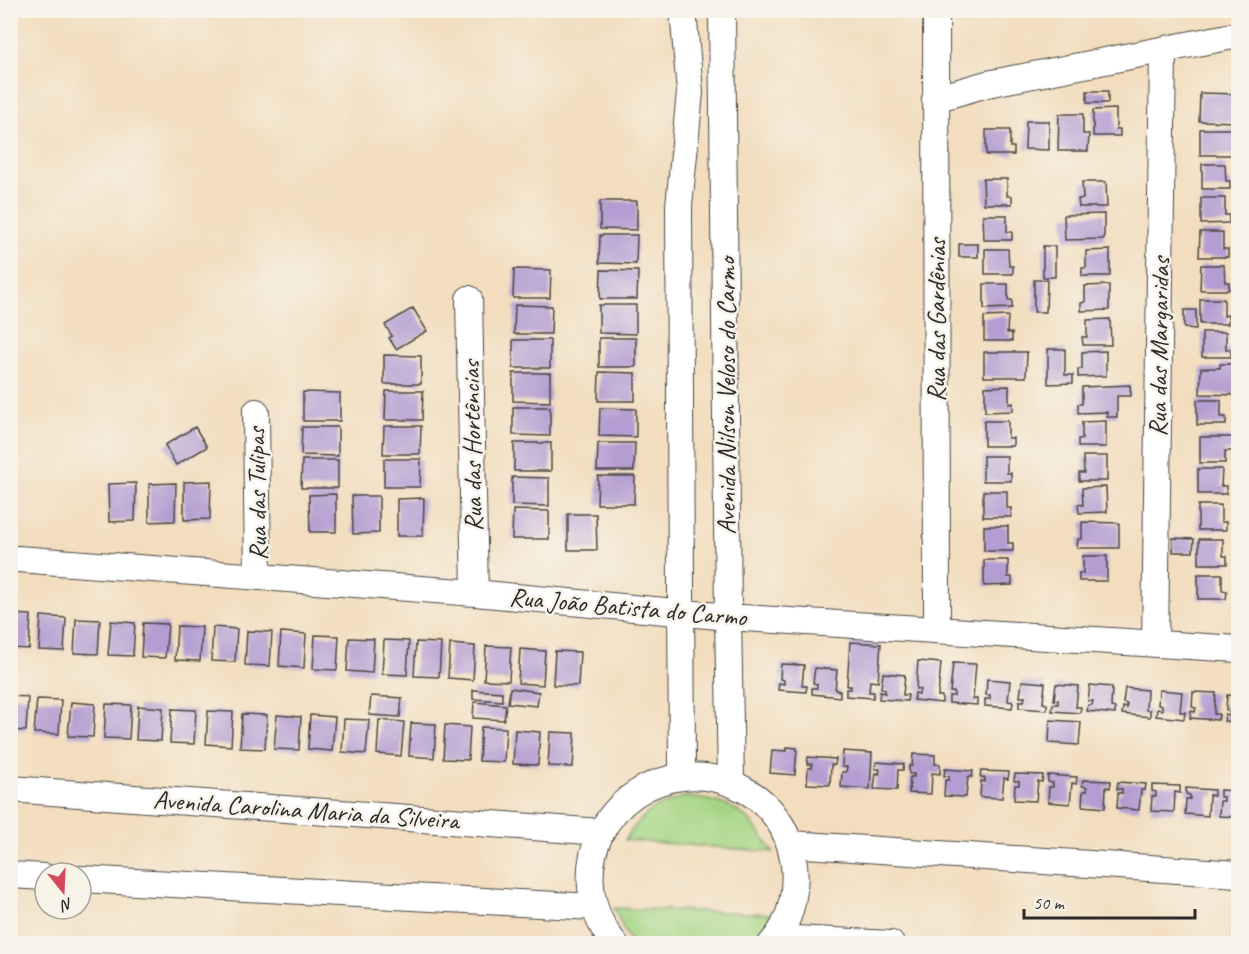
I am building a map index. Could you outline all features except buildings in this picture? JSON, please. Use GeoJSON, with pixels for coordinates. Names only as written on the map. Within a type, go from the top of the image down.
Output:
{"type":"FeatureCollection","features":[{"type":"Feature","properties":{"kind":"street","name":"Avenida Nilson Veloso do Carmo"},"geometry":{"type":"LineString","coordinates":[[682,776],[680,207],[690,92],[683,10]]}},
{"type":"Feature","properties":{"kind":"street","name":"Avenida Nilson Veloso do Carmo"},"geometry":{"type":"LineString","coordinates":[[722,10],[731,782]]}},
{"type":"Feature","properties":{"kind":"street","name":"Rua das Gardênias"},"geometry":{"type":"LineString","coordinates":[[936,10],[937,630]]}},
{"type":"Feature","properties":{"kind":"street"},"geometry":{"type":"LineString","coordinates":[[935,99],[987,84],[1239,35]]}},
{"type":"Feature","properties":{"kind":"street","name":"Rua das Margaridas"},"geometry":{"type":"LineString","coordinates":[[1155,644],[1163,51]]}},
{"type":"Feature","properties":{"kind":"street","name":"Rua das Hortências"},"geometry":{"type":"LineString","coordinates":[[469,299],[475,593]]}},
{"type":"Feature","properties":{"kind":"street","name":"Rua das Tulipas"},"geometry":{"type":"LineString","coordinates":[[256,412],[258,577]]}},
{"type":"Feature","properties":{"kind":"street","name":"Rua João Batista do Carmo"},"geometry":{"type":"LineString","coordinates":[[18,559],[475,593],[728,617],[1239,649]]}},
{"type":"Feature","properties":{"kind":"street"},"geometry":{"type":"LineString","coordinates":[[615,944],[607,935],[594,907],[590,881],[592,856],[601,832],[621,804],[639,791],[649,785],[682,776],[707,776],[731,782],[757,797],[777,818],[791,844],[796,877],[791,909],[774,941],[891,944]]}},
{"type":"Feature","properties":{"kind":"street","name":"Avenida Carolina Maria da Silveira"},"geometry":{"type":"LineString","coordinates":[[10,789],[601,832]]}},
{"type":"Feature","properties":{"kind":"street"},"geometry":{"type":"LineString","coordinates":[[791,844],[1239,874]]}},
{"type":"Feature","properties":{"kind":"street"},"geometry":{"type":"LineString","coordinates":[[10,875],[33,876]]}},
{"type":"Feature","properties":{"kind":"street"},"geometry":{"type":"LineString","coordinates":[[93,880],[594,907]]}},
{"type":"Feature","properties":{"kind":"green space"},"geometry":{"type":"Polygon","coordinates":[[[685,797],[715,801],[737,811],[755,827],[773,852],[625,840],[637,823],[650,811],[665,803],[685,797]]]}},
{"type":"Feature","properties":{"kind":"green space"},"geometry":{"type":"Polygon","coordinates":[[[614,908],[775,914],[754,943],[634,944],[627,936],[614,908]]]}}]}
